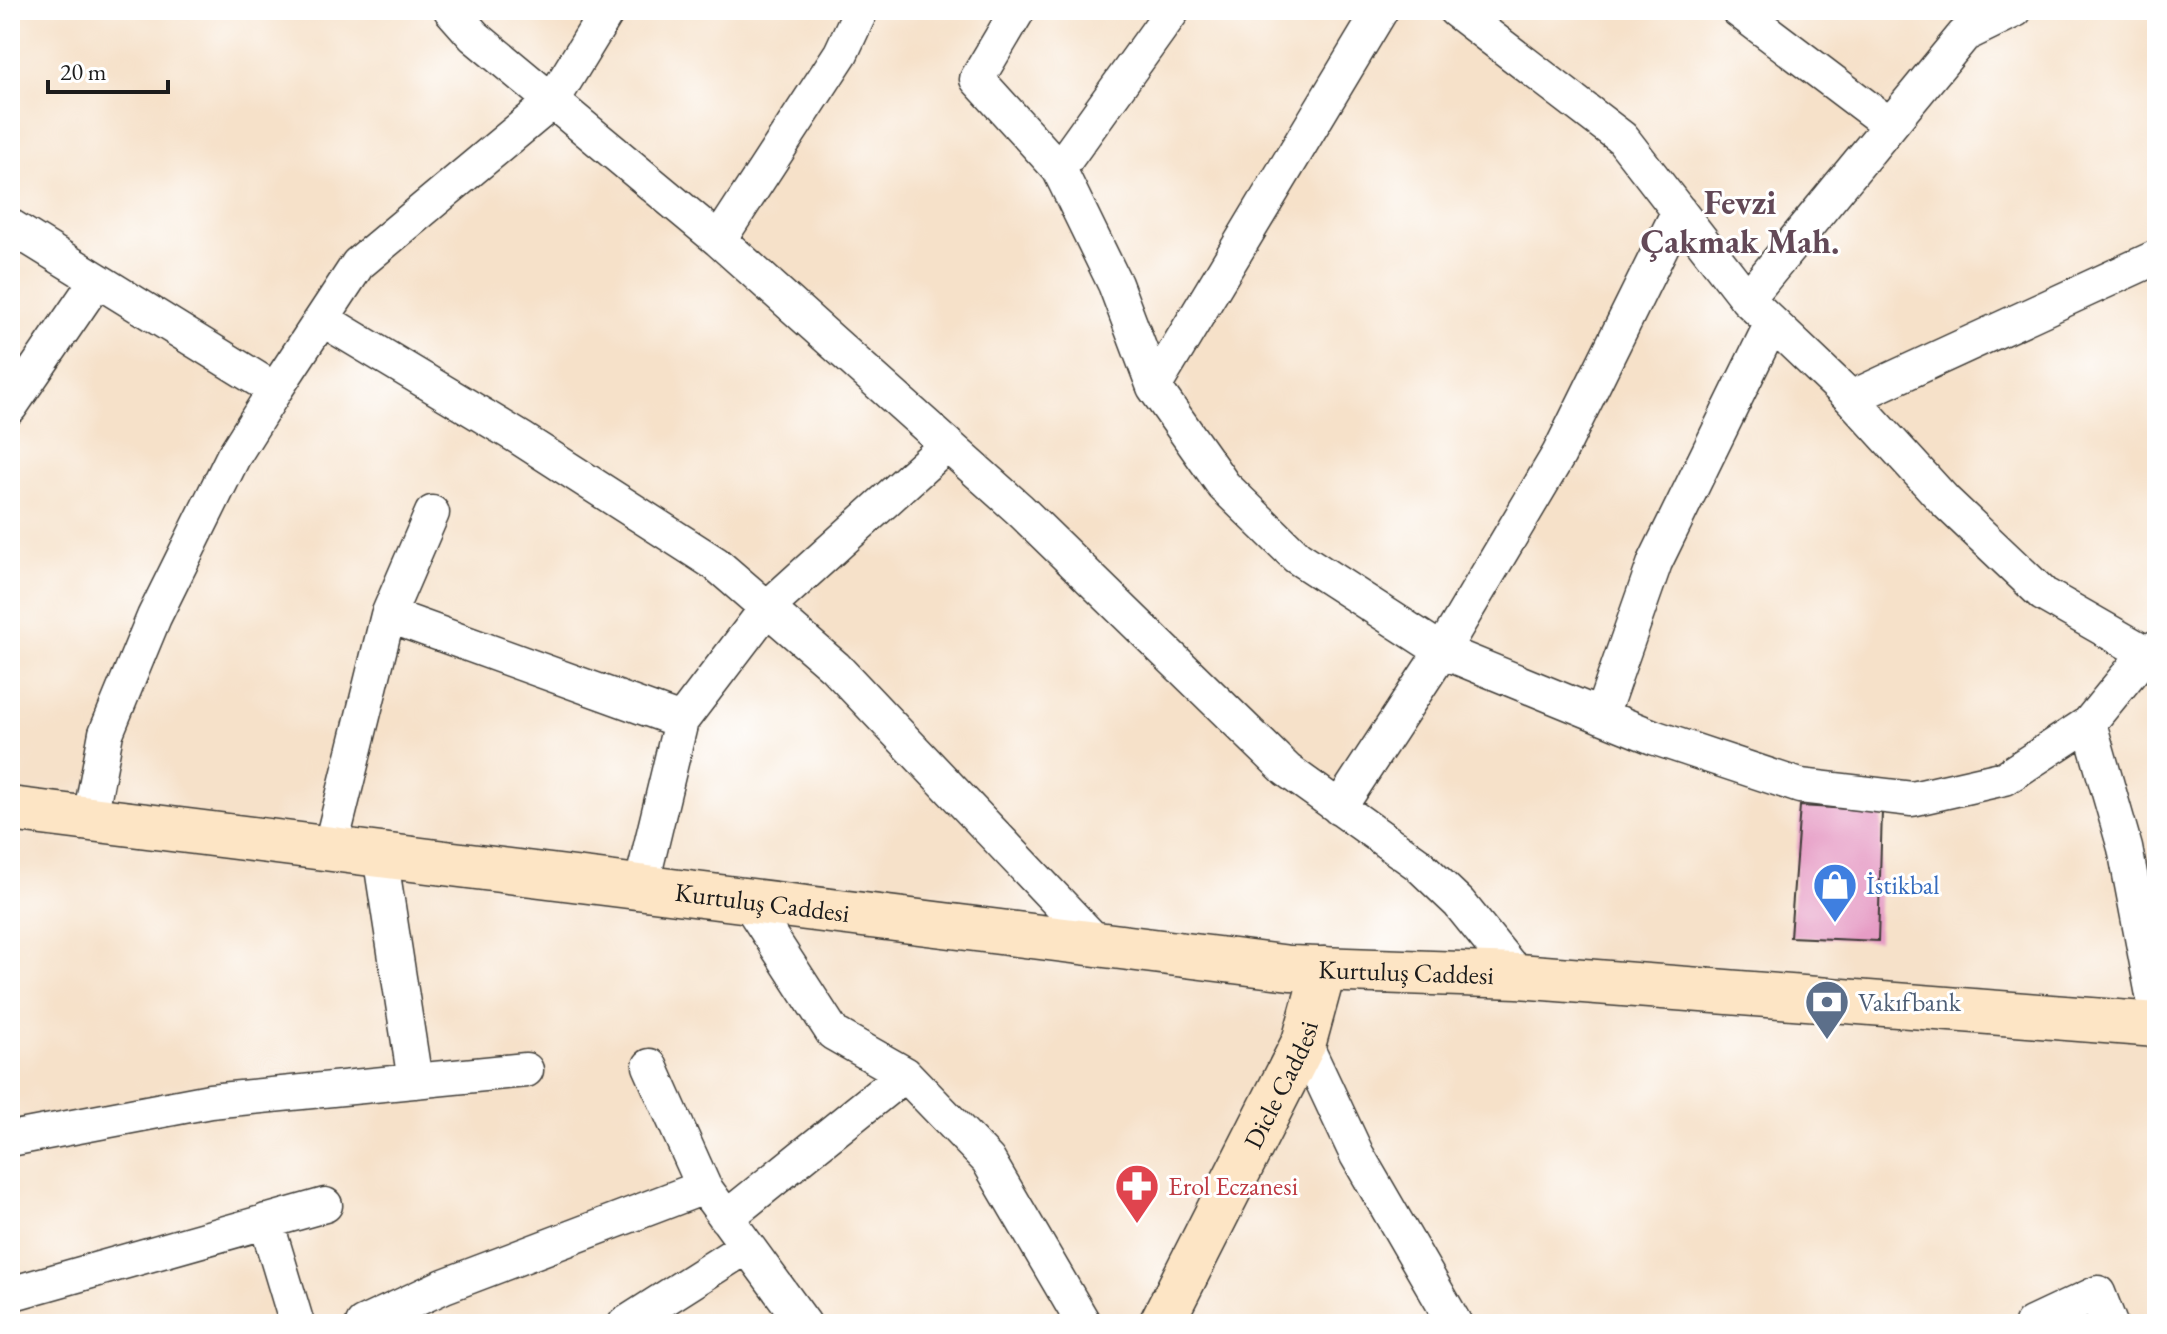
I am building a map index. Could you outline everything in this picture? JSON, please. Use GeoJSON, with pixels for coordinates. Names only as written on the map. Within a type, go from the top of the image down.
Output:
{"type":"FeatureCollection","features":[{"type":"Feature","properties":{"kind":"main road","name":"Kurtuluş Caddesi"},"geometry":{"type":"LineString","coordinates":[[10,809],[1290,968],[1518,976],[2157,1025]]}},
{"type":"Feature","properties":{"kind":"main road","name":"Dicle Caddesi"},"geometry":{"type":"LineString","coordinates":[[1161,1324],[1304,1042],[1324,969]]}},
{"type":"Feature","properties":{"kind":"street"},"geometry":{"type":"LineString","coordinates":[[451,10],[474,36],[719,240],[1019,509],[1287,770],[1438,884],[1518,976]]}},
{"type":"Feature","properties":{"kind":"street"},"geometry":{"type":"LineString","coordinates":[[90,818],[106,733],[154,617],[233,457],[275,390],[358,264],[551,103],[608,10]]}},
{"type":"Feature","properties":{"kind":"street"},"geometry":{"type":"LineString","coordinates":[[719,240],[841,53],[861,10]]}},
{"type":"Feature","properties":{"kind":"street"},"geometry":{"type":"LineString","coordinates":[[1018,10],[977,79],[1059,169],[1115,284],[1154,387],[1224,486],[1297,557],[1442,651],[1653,737],[1800,786],[1912,799],[2005,778],[2089,723],[2152,650],[2043,594],[1945,501],[1851,398],[1747,299],[1622,138],[1455,10]]}},
{"type":"Feature","properties":{"kind":"street"},"geometry":{"type":"LineString","coordinates":[[1059,169],[1173,10]]}},
{"type":"Feature","properties":{"kind":"street"},"geometry":{"type":"LineString","coordinates":[[1154,387],[1381,10]]}},
{"type":"Feature","properties":{"kind":"street"},"geometry":{"type":"LineString","coordinates":[[1738,10],[1890,125]]}},
{"type":"Feature","properties":{"kind":"street"},"geometry":{"type":"LineString","coordinates":[[1747,299],[1964,35],[2015,10]]}},
{"type":"Feature","properties":{"kind":"street"},"geometry":{"type":"LineString","coordinates":[[1339,808],[1442,651],[1559,454],[1679,211]]}},
{"type":"Feature","properties":{"kind":"street"},"geometry":{"type":"LineString","coordinates":[[10,226],[275,390]]}},
{"type":"Feature","properties":{"kind":"street"},"geometry":{"type":"LineString","coordinates":[[1851,398],[2157,257]]}},
{"type":"Feature","properties":{"kind":"street"},"geometry":{"type":"LineString","coordinates":[[10,407],[97,280]]}},
{"type":"Feature","properties":{"kind":"street"},"geometry":{"type":"LineString","coordinates":[[322,319],[520,438],[716,564],[835,667],[1098,944]]}},
{"type":"Feature","properties":{"kind":"street"},"geometry":{"type":"LineString","coordinates":[[1601,716],[1655,562],[1772,323]]}},
{"type":"Feature","properties":{"kind":"street"},"geometry":{"type":"LineString","coordinates":[[641,887],[681,721],[767,608],[947,445]]}},
{"type":"Feature","properties":{"kind":"street"},"geometry":{"type":"LineString","coordinates":[[330,849],[388,615],[432,513]]}},
{"type":"Feature","properties":{"kind":"street"},"geometry":{"type":"LineString","coordinates":[[388,615],[681,721]]}},
{"type":"Feature","properties":{"kind":"street"},"geometry":{"type":"LineString","coordinates":[[2089,723],[2125,848],[2157,1016]]}},
{"type":"Feature","properties":{"kind":"street"},"geometry":{"type":"LineString","coordinates":[[380,855],[415,1081]]}},
{"type":"Feature","properties":{"kind":"street"},"geometry":{"type":"LineString","coordinates":[[747,900],[833,1033],[905,1074],[988,1160],[1084,1324]]}},
{"type":"Feature","properties":{"kind":"street"},"geometry":{"type":"LineString","coordinates":[[1304,1042],[1357,1155],[1455,1324]]}},
{"type":"Feature","properties":{"kind":"street"},"geometry":{"type":"LineString","coordinates":[[650,1066],[704,1187],[790,1318]]}},
{"type":"Feature","properties":{"kind":"street"},"geometry":{"type":"LineString","coordinates":[[10,1139],[210,1101],[526,1070]]}},
{"type":"Feature","properties":{"kind":"street"},"geometry":{"type":"LineString","coordinates":[[726,1218],[905,1074]]}},
{"type":"Feature","properties":{"kind":"street"},"geometry":{"type":"LineString","coordinates":[[363,1324],[444,1286],[704,1187]]}},
{"type":"Feature","properties":{"kind":"street"},"geometry":{"type":"LineString","coordinates":[[10,1294],[325,1205]]}},
{"type":"Feature","properties":{"kind":"street"},"geometry":{"type":"LineString","coordinates":[[266,1221],[297,1324]]}},
{"type":"Feature","properties":{"kind":"street"},"geometry":{"type":"LineString","coordinates":[[625,1324],[746,1247]]}},
{"type":"Feature","properties":{"kind":"street"},"geometry":{"type":"LineString","coordinates":[[2032,1324],[2098,1293],[2110,1324]]}},
{"type":"Feature","properties":{"kind":"building"},"geometry":{"type":"Polygon","coordinates":[[[1800,806],[1882,811],[1878,941],[1790,937],[1800,806]]]}},
{"type":"Feature","properties":{"kind":"place","name":"İstikbal"},"geometry":{"type":"Point","coordinates":[1835,924]}},
{"type":"Feature","properties":{"kind":"place","name":"Vakıfbank"},"geometry":{"type":"Point","coordinates":[1827,1041]}},
{"type":"Feature","properties":{"kind":"place","name":"Erol Eczanesi"},"geometry":{"type":"Point","coordinates":[1137,1225]}},
{"type":"Feature","properties":{"kind":"district","name":"Fevzi Çakmak Mah."},"geometry":{"type":"Point","coordinates":[1740,222]}}]}
